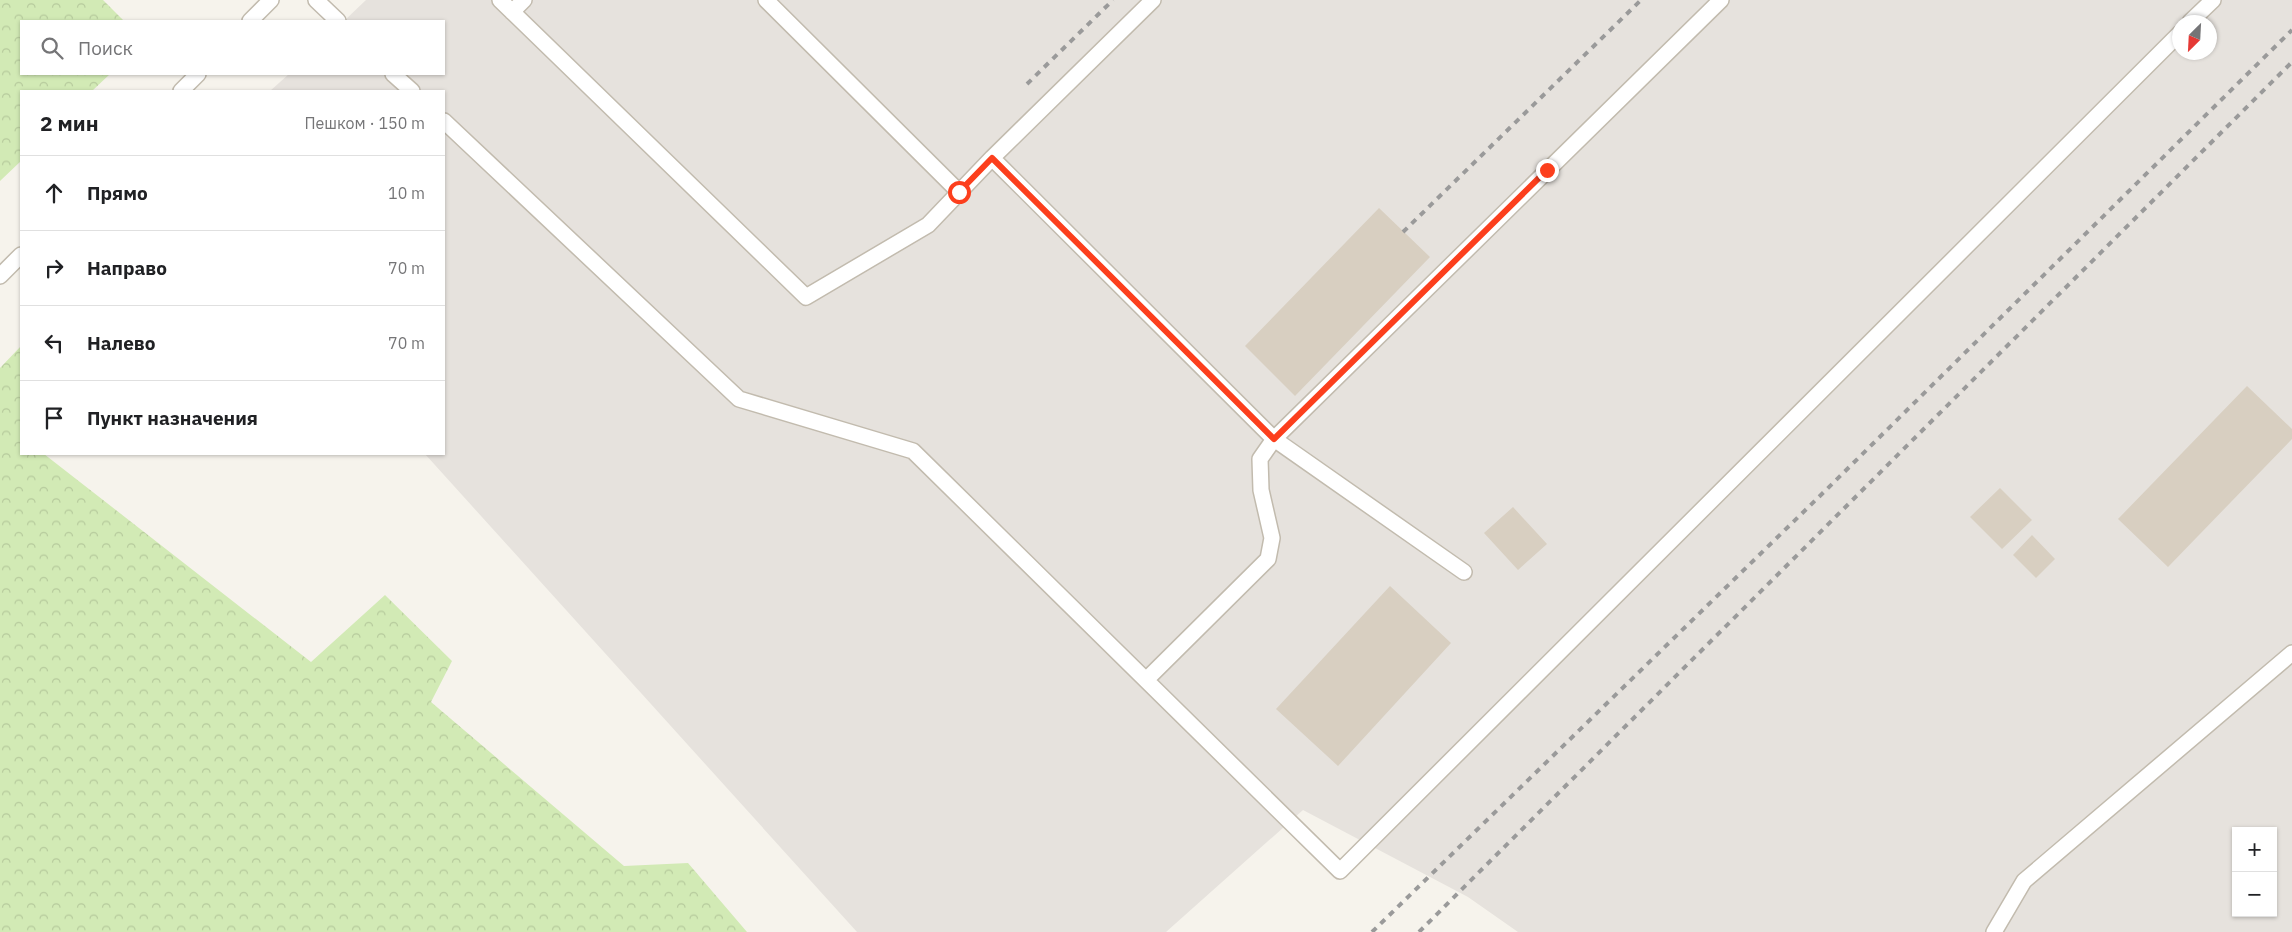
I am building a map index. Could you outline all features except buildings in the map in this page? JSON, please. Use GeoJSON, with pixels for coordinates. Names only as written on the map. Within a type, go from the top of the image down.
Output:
{"type":"FeatureCollection","features":[{"type":"Feature","properties":{"kind":"lane"},"geometry":{"type":"LineString","coordinates":[[251,20],[270,0]]}},
{"type":"Feature","properties":{"kind":"lane"},"geometry":{"type":"LineString","coordinates":[[316,0],[337,20]]}},
{"type":"Feature","properties":{"kind":"lane"},"geometry":{"type":"LineString","coordinates":[[500,0],[806,297],[928,225],[992,158],[1153,0]]}},
{"type":"Feature","properties":{"kind":"lane"},"geometry":{"type":"LineString","coordinates":[[512,12],[524,0]]}},
{"type":"Feature","properties":{"kind":"lane"},"geometry":{"type":"LineString","coordinates":[[1146,680],[1268,559],[1272,538],[1261,490],[1260,459],[1274,439],[1721,0]]}},
{"type":"Feature","properties":{"kind":"lane"},"geometry":{"type":"LineString","coordinates":[[2197,15],[2213,0]]}},
{"type":"Feature","properties":{"kind":"lane"},"geometry":{"type":"LineString","coordinates":[[771,2],[959,192]]}},
{"type":"Feature","properties":{"kind":"lane"},"geometry":{"type":"LineString","coordinates":[[445,123],[739,399],[913,451],[1340,871],[2172,41]]}},
{"type":"Feature","properties":{"kind":"lane"},"geometry":{"type":"LineString","coordinates":[[182,90],[197,75]]}},
{"type":"Feature","properties":{"kind":"lane"},"geometry":{"type":"LineString","coordinates":[[394,75],[411,90]]}},
{"type":"Feature","properties":{"kind":"lane"},"geometry":{"type":"LineString","coordinates":[[992,158],[1274,439],[1464,572]]}},
{"type":"Feature","properties":{"kind":"lane"},"geometry":{"type":"LineString","coordinates":[[0,276],[20,256]]}},
{"type":"Feature","properties":{"kind":"lane"},"geometry":{"type":"LineString","coordinates":[[1994,932],[2024,881],[2292,653]]}},
{"type":"Feature","properties":{"kind":"shaded area"},"geometry":{"type":"Polygon","coordinates":[[[366,0],[2292,0],[2292,932],[1518,932],[1468,897],[1303,810],[1166,932],[857,932],[426,455],[445,455],[445,90],[271,90],[288,75],[445,75],[445,20],[345,20],[366,0]]]}},
{"type":"Feature","properties":{"kind":"green space"},"geometry":{"type":"Polygon","coordinates":[[[0,0],[103,0],[123,20],[20,20],[20,75],[109,75],[93,90],[20,90],[20,162],[0,181],[0,0]]]}},
{"type":"Feature","properties":{"kind":"green space"},"geometry":{"type":"Polygon","coordinates":[[[20,347],[20,455],[45,455],[311,662],[385,595],[452,661],[431,702],[624,866],[688,863],[747,932],[0,932],[0,368],[20,347]]]}},
{"type":"Feature","properties":{"kind":"railway"},"geometry":{"type":"LineString","coordinates":[[1027,84],[1113,0]]}},
{"type":"Feature","properties":{"kind":"railway"},"geometry":{"type":"LineString","coordinates":[[1403,232],[1641,0]]}},
{"type":"Feature","properties":{"kind":"railway"},"geometry":{"type":"LineString","coordinates":[[1372,932],[1827,489],[2292,30]]}},
{"type":"Feature","properties":{"kind":"railway"},"geometry":{"type":"LineString","coordinates":[[1419,932],[2292,62]]}},
{"type":"Feature","properties":{"kind":"route"},"geometry":{"type":"LineString","coordinates":[[959,192],[992,158],[1274,439],[1547,170]]}}]}
